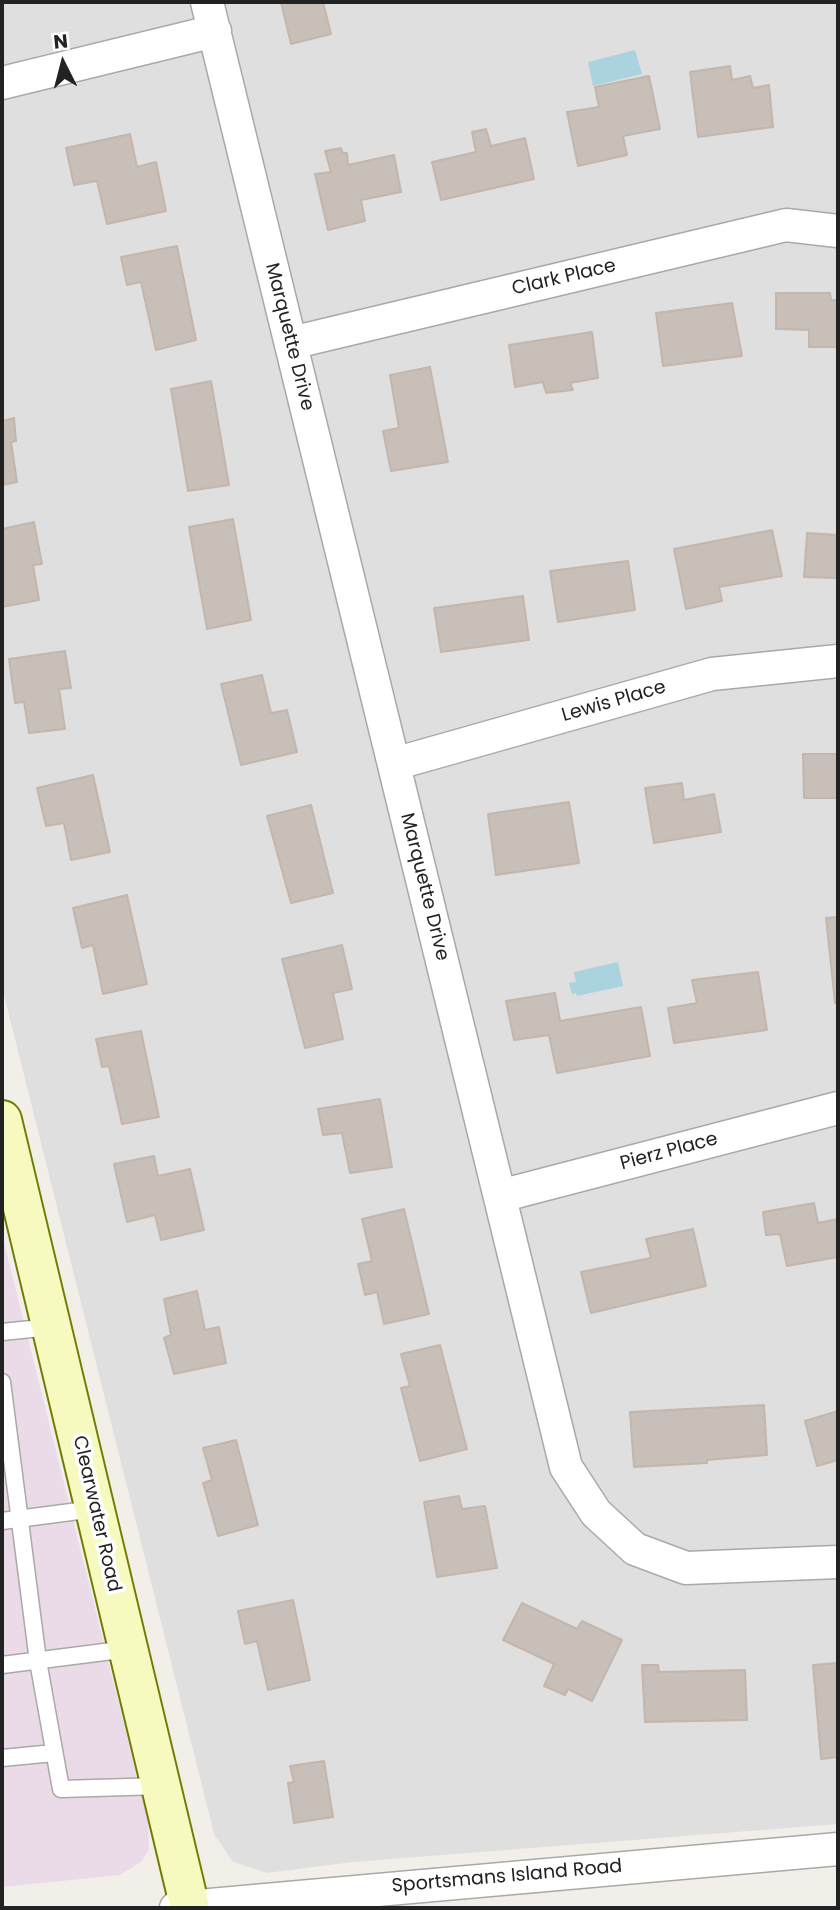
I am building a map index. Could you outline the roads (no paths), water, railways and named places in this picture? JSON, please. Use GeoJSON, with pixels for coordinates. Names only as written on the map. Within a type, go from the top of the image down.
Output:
{"type":"FeatureCollection","features":[{"type":"Feature","properties":{"kind":"street"},"geometry":{"type":"LineString","coordinates":[[2,83],[211,17]]}},
{"type":"Feature","properties":{"kind":"street","name":"Marquette Drive"},"geometry":{"type":"LineString","coordinates":[[211,17],[566,1467],[596,1513],[635,1549],[686,1568],[838,1562]]}},
{"type":"Feature","properties":{"kind":"street","name":"Clark Place"},"geometry":{"type":"LineString","coordinates":[[291,343],[786,225],[838,231]]}},
{"type":"Feature","properties":{"kind":"street","name":"Lewis Place"},"geometry":{"type":"LineString","coordinates":[[394,764],[712,674],[838,661]]}},
{"type":"Feature","properties":{"kind":"street","name":"Pierz Place"},"geometry":{"type":"LineString","coordinates":[[500,1196],[838,1108]]}},
{"type":"Feature","properties":{"kind":"street","name":"Clearwater Road"},"geometry":{"type":"LineString","coordinates":[[2,1122],[161,1786],[185,1908]]}},
{"type":"Feature","properties":{"kind":"street","name":"Sportsmans Island Road"},"geometry":{"type":"LineString","coordinates":[[185,1908],[838,1849]]}},
{"type":"Feature","properties":{"kind":"lane"},"geometry":{"type":"LineString","coordinates":[[2,1332],[51,1327]]}},
{"type":"Feature","properties":{"kind":"lane"},"geometry":{"type":"LineString","coordinates":[[2,1382],[22,1518],[38,1661],[61,1789],[161,1786]]}},
{"type":"Feature","properties":{"kind":"lane"},"geometry":{"type":"LineString","coordinates":[[2,1521],[94,1509]]}},
{"type":"Feature","properties":{"kind":"lane"},"geometry":{"type":"LineString","coordinates":[[2,1665],[128,1649]]}},
{"type":"Feature","properties":{"kind":"lane"},"geometry":{"type":"LineString","coordinates":[[2,1758],[54,1753]]}},
{"type":"Feature","properties":{"kind":"water"},"geometry":{"type":"Polygon","coordinates":[[[635,50],[642,74],[593,86],[588,62],[635,50]]]}},
{"type":"Feature","properties":{"kind":"water"},"geometry":{"type":"Polygon","coordinates":[[[618,962],[623,986],[577,996],[576,993],[572,994],[569,983],[576,982],[574,972],[618,962]]]}}]}
